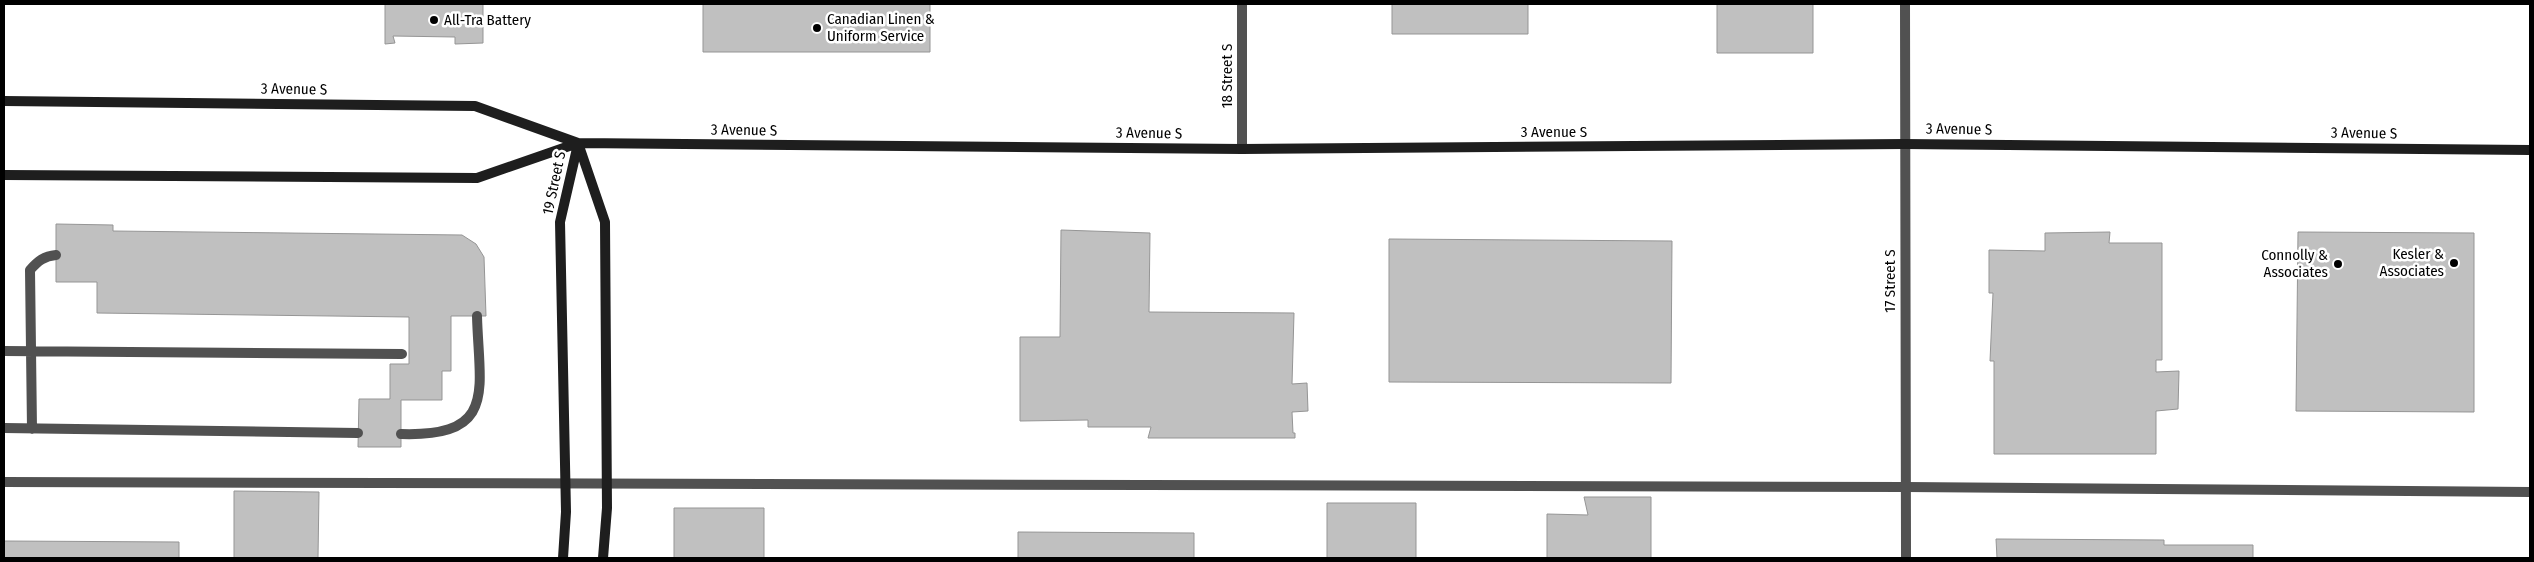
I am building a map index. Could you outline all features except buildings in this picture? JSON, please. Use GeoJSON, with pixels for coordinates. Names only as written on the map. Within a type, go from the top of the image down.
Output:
{"type":"FeatureCollection","features":[{"type":"Feature","properties":{"kind":"main road","name":"3 Avenue S"},"geometry":{"type":"LineString","coordinates":[[4,101],[475,106],[578,143],[1242,149],[1904,144],[2530,150]]}},
{"type":"Feature","properties":{"kind":"main road","name":"3 Avenue S"},"geometry":{"type":"LineString","coordinates":[[4,175],[477,178],[578,143]]}},
{"type":"Feature","properties":{"kind":"main road","name":"19 Street S"},"geometry":{"type":"LineString","coordinates":[[562,558],[565,483],[560,222],[578,143]]}},
{"type":"Feature","properties":{"kind":"main road","name":"19 Street S"},"geometry":{"type":"LineString","coordinates":[[578,143],[605,222],[607,483],[603,558]]}},
{"type":"Feature","properties":{"kind":"street","name":"18 Street S"},"geometry":{"type":"LineString","coordinates":[[1242,4],[1242,149]]}},
{"type":"Feature","properties":{"kind":"street","name":"17 Street S"},"geometry":{"type":"LineString","coordinates":[[1905,4],[1906,558]]}},
{"type":"Feature","properties":{"kind":"street"},"geometry":{"type":"LineString","coordinates":[[32,429],[30,270],[38,261],[46,256],[56,255]]}},
{"type":"Feature","properties":{"kind":"street"},"geometry":{"type":"LineString","coordinates":[[401,434],[438,432],[460,426],[471,416],[479,397],[477,316]]}},
{"type":"Feature","properties":{"kind":"street"},"geometry":{"type":"LineString","coordinates":[[4,351],[402,354]]}},
{"type":"Feature","properties":{"kind":"street"},"geometry":{"type":"LineString","coordinates":[[4,428],[358,433]]}},
{"type":"Feature","properties":{"kind":"street"},"geometry":{"type":"LineString","coordinates":[[4,482],[1906,486],[2530,492]]}},
{"type":"Feature","properties":{"kind":"place","name":"All-Tra Battery"},"geometry":{"type":"Point","coordinates":[434,20]}},
{"type":"Feature","properties":{"kind":"place","name":"Canadian Linen & Uniform Service"},"geometry":{"type":"Point","coordinates":[817,28]}},
{"type":"Feature","properties":{"kind":"place","name":"Kesler & Associates"},"geometry":{"type":"Point","coordinates":[2454,263]}},
{"type":"Feature","properties":{"kind":"place","name":"Connolly & Associates"},"geometry":{"type":"Point","coordinates":[2338,264]}}]}
